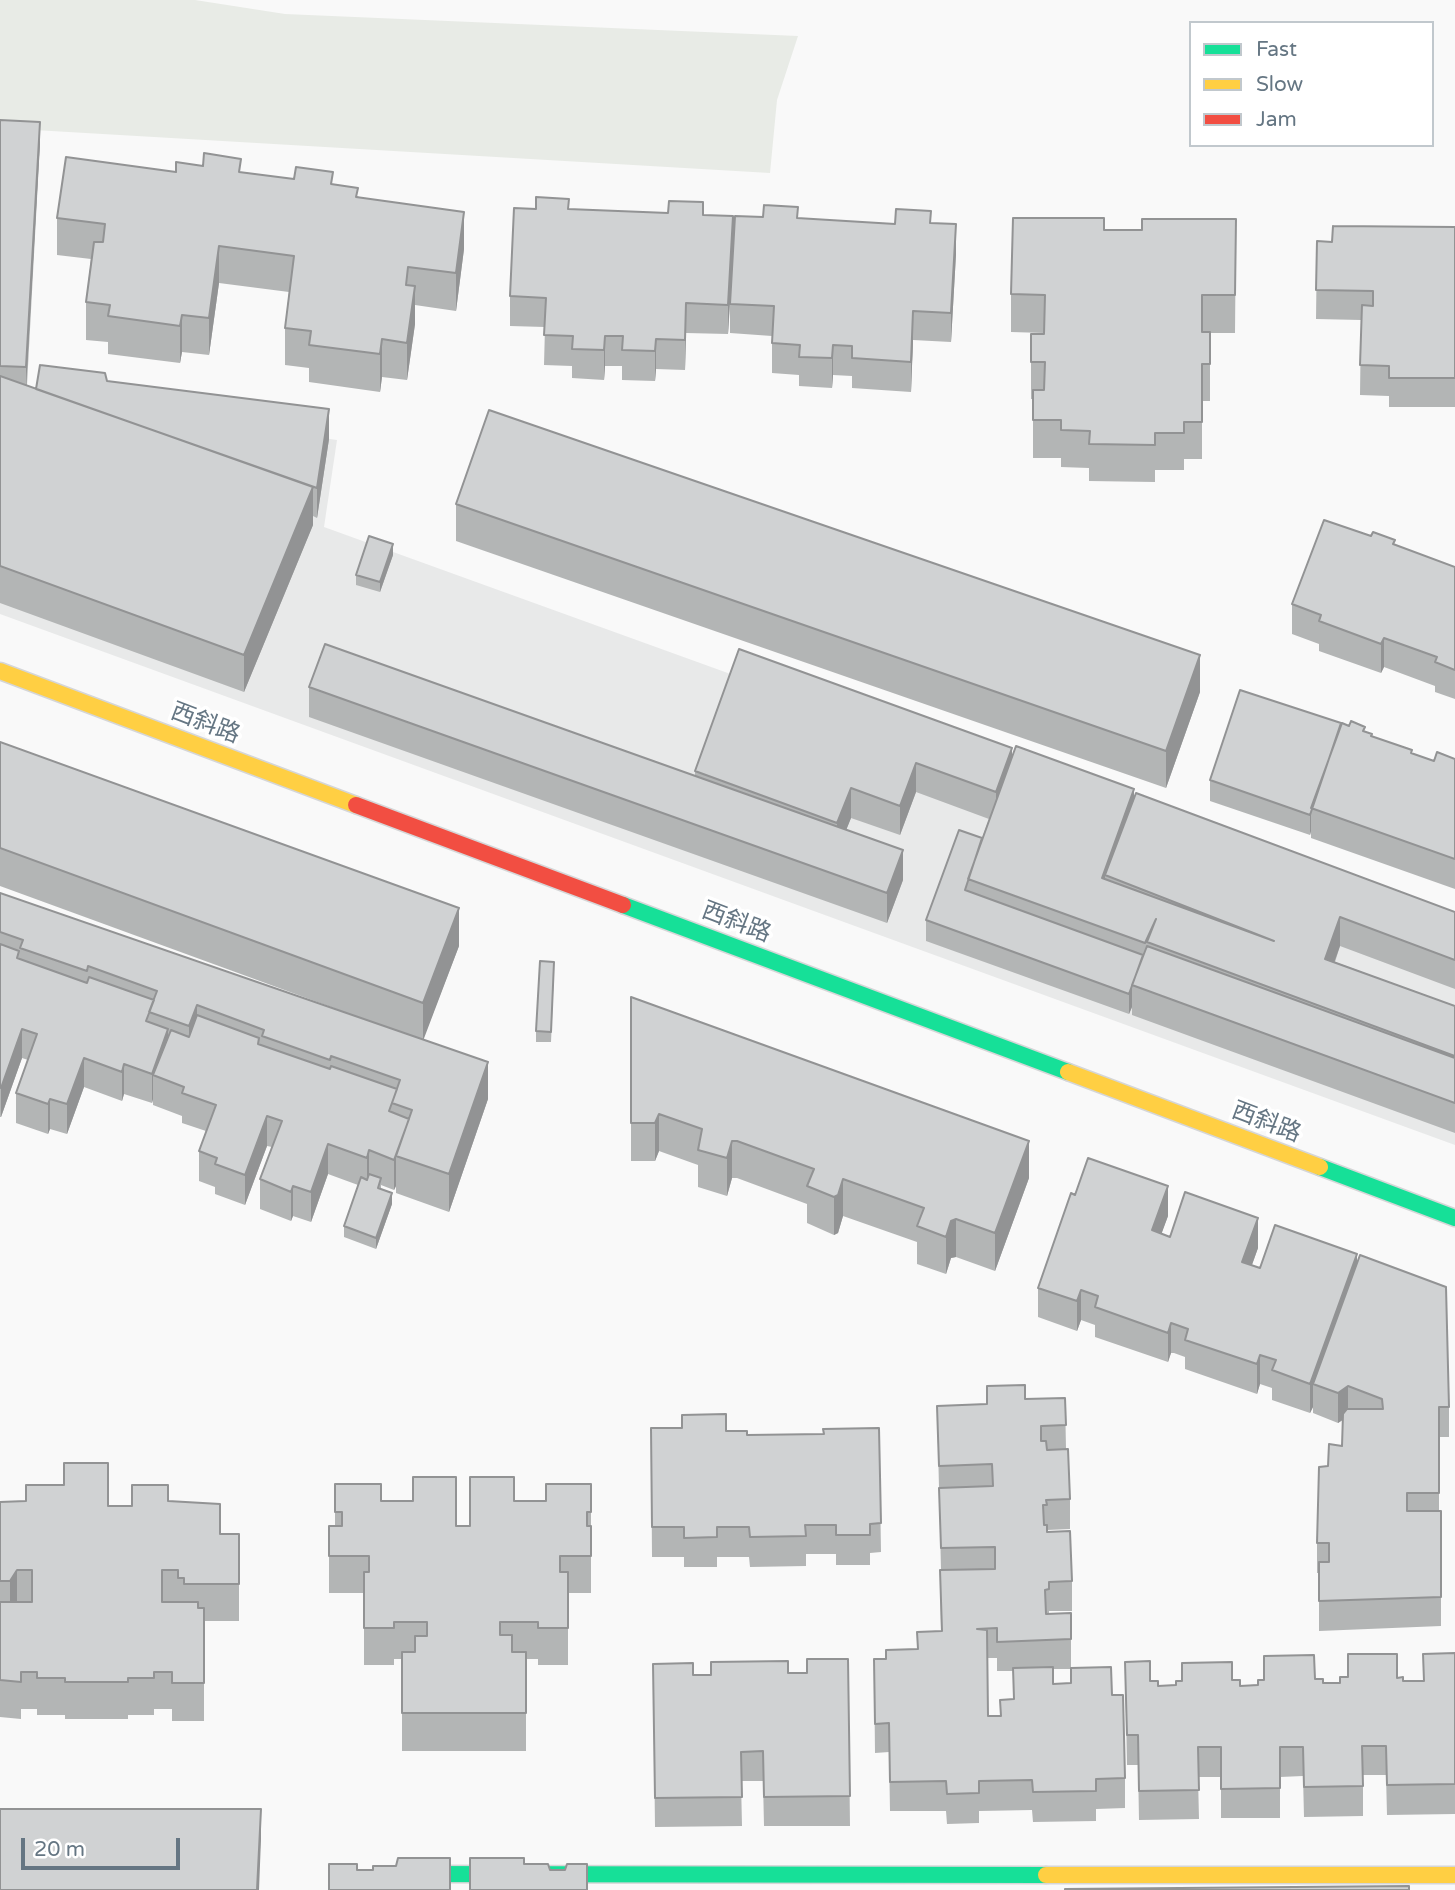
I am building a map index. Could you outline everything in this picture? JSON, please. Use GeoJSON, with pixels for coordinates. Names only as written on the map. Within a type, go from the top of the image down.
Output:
{"type":"FeatureCollection","features":[{"type":"Feature","properties":{"kind":"street","name":"西斜路"},"geometry":{"type":"LineString","coordinates":[[0,671],[1455,1218]]}},
{"type":"Feature","properties":{"kind":"street"},"geometry":{"type":"LineString","coordinates":[[386,1874],[1455,1875]]}},
{"type":"Feature","properties":{"kind":"shaded area"},"geometry":{"type":"Polygon","coordinates":[[[0,0],[195,0],[285,14],[798,36],[777,100],[770,173],[0,128],[0,0]]]}},
{"type":"Feature","properties":{"kind":"shaded area"},"geometry":{"type":"Polygon","coordinates":[[[0,392],[337,440],[324,527],[1455,936],[1455,1145],[0,614],[0,392]]]}},
{"type":"Feature","properties":{"kind":"building"},"geometry":{"type":"Polygon","coordinates":[[[0,120],[40,122],[26,367],[0,366],[0,120]]]}},
{"type":"Feature","properties":{"kind":"building"},"geometry":{"type":"Polygon","coordinates":[[[204,153],[241,159],[239,172],[294,179],[296,167],[333,172],[331,184],[358,188],[356,197],[464,212],[456,273],[408,267],[406,285],[415,286],[407,343],[382,339],[380,354],[309,345],[311,331],[285,328],[294,256],[219,246],[209,318],[182,315],[180,326],[108,316],[110,305],[86,302],[94,242],[103,242],[105,224],[57,218],[66,157],[176,172],[176,162],[203,166],[204,153]]]}},
{"type":"Feature","properties":{"kind":"building"},"geometry":{"type":"Polygon","coordinates":[[[536,197],[569,199],[568,209],[668,213],[669,201],[703,202],[703,215],[733,216],[728,305],[686,303],[685,340],[656,339],[655,351],[622,350],[623,336],[605,336],[604,350],[572,349],[573,336],[544,335],[546,298],[510,296],[514,208],[536,209],[536,197]]]}},
{"type":"Feature","properties":{"kind":"building"},"geometry":{"type":"Polygon","coordinates":[[[764,205],[798,207],[797,218],[895,224],[896,209],[931,211],[930,223],[956,224],[951,313],[913,311],[911,362],[852,358],[852,346],[833,345],[832,358],[799,357],[800,345],[772,343],[774,306],[730,304],[735,216],[763,217],[764,205]]]}},
{"type":"Feature","properties":{"kind":"building"},"geometry":{"type":"Polygon","coordinates":[[[1013,218],[1104,218],[1104,230],[1142,230],[1142,219],[1236,219],[1235,295],[1202,295],[1202,332],[1210,332],[1210,364],[1202,364],[1202,422],[1184,422],[1184,433],[1155,433],[1155,445],[1089,444],[1090,431],[1061,430],[1061,420],[1033,420],[1033,390],[1044,390],[1045,362],[1031,362],[1031,334],[1044,334],[1045,295],[1011,294],[1013,218]]]}},
{"type":"Feature","properties":{"kind":"building"},"geometry":{"type":"Polygon","coordinates":[[[1333,226],[1455,227],[1455,378],[1389,378],[1389,366],[1360,365],[1362,305],[1373,306],[1373,291],[1316,290],[1317,241],[1332,242],[1333,226]]]}},
{"type":"Feature","properties":{"kind":"building"},"geometry":{"type":"Polygon","coordinates":[[[40,365],[105,373],[107,381],[329,409],[317,488],[36,389],[40,365]]]}},
{"type":"Feature","properties":{"kind":"building"},"geometry":{"type":"Polygon","coordinates":[[[0,376],[313,487],[244,655],[0,566],[0,376]]]}},
{"type":"Feature","properties":{"kind":"building"},"geometry":{"type":"Polygon","coordinates":[[[489,410],[1200,655],[1166,751],[456,504],[489,410]]]}},
{"type":"Feature","properties":{"kind":"building"},"geometry":{"type":"Polygon","coordinates":[[[1324,520],[1371,536],[1373,532],[1395,540],[1393,544],[1455,567],[1455,670],[1435,662],[1437,657],[1384,638],[1381,644],[1319,621],[1321,615],[1292,604],[1324,520]]]}},
{"type":"Feature","properties":{"kind":"building"},"geometry":{"type":"Polygon","coordinates":[[[369,536],[393,544],[380,582],[356,575],[369,536]]]}},
{"type":"Feature","properties":{"kind":"building"},"geometry":{"type":"Polygon","coordinates":[[[325,644],[903,850],[887,893],[309,687],[325,644]]]}},
{"type":"Feature","properties":{"kind":"building"},"geometry":{"type":"Polygon","coordinates":[[[739,649],[1012,748],[996,792],[916,763],[900,806],[851,788],[837,823],[695,771],[739,649]]]}},
{"type":"Feature","properties":{"kind":"building"},"geometry":{"type":"Polygon","coordinates":[[[1240,690],[1341,723],[1310,815],[1210,780],[1240,690]]]}},
{"type":"Feature","properties":{"kind":"building"},"geometry":{"type":"Polygon","coordinates":[[[1351,721],[1365,727],[1363,731],[1372,734],[1371,736],[1412,750],[1411,753],[1434,761],[1437,752],[1455,759],[1455,859],[1311,808],[1342,723],[1349,726],[1351,721]]]}},
{"type":"Feature","properties":{"kind":"building"},"geometry":{"type":"Polygon","coordinates":[[[0,742],[459,908],[423,1003],[0,848],[0,742]]]}},
{"type":"Feature","properties":{"kind":"building"},"geometry":{"type":"Polygon","coordinates":[[[1016,746],[1134,789],[1102,878],[1274,941],[1105,875],[1136,793],[1455,912],[1455,960],[1340,917],[1325,959],[1455,1006],[1455,1056],[1147,942],[1156,919],[1145,943],[968,879],[1016,746]]]}},
{"type":"Feature","properties":{"kind":"building"},"geometry":{"type":"Polygon","coordinates":[[[959,830],[982,838],[965,890],[1143,955],[1129,994],[926,920],[959,830]]]}},
{"type":"Feature","properties":{"kind":"building"},"geometry":{"type":"Polygon","coordinates":[[[0,893],[488,1062],[449,1174],[396,1156],[412,1110],[392,1103],[400,1080],[331,1056],[330,1060],[262,1036],[264,1030],[197,1005],[189,1026],[149,1012],[157,991],[88,966],[87,971],[20,948],[23,940],[0,932],[0,893]]]}},
{"type":"Feature","properties":{"kind":"building"},"geometry":{"type":"Polygon","coordinates":[[[0,944],[19,951],[17,958],[87,983],[89,977],[154,1000],[146,1021],[168,1029],[152,1074],[124,1064],[122,1072],[84,1058],[67,1104],[50,1099],[48,1104],[16,1093],[37,1034],[22,1029],[1,1088],[0,944]]]}},
{"type":"Feature","properties":{"kind":"building"},"geometry":{"type":"Polygon","coordinates":[[[1147,946],[1455,1058],[1455,1103],[1132,985],[1147,946]]]}},
{"type":"Feature","properties":{"kind":"building"},"geometry":{"type":"Polygon","coordinates":[[[540,961],[554,962],[551,1032],[536,1031],[540,961]]]}},
{"type":"Feature","properties":{"kind":"building"},"geometry":{"type":"Polygon","coordinates":[[[631,997],[1029,1141],[995,1233],[956,1219],[951,1221],[946,1237],[917,1226],[924,1208],[843,1179],[838,1195],[834,1197],[807,1186],[814,1169],[737,1141],[732,1141],[727,1158],[698,1150],[702,1129],[659,1114],[655,1123],[631,1123],[631,997]]]}},
{"type":"Feature","properties":{"kind":"building"},"geometry":{"type":"Polygon","coordinates":[[[197,1015],[259,1038],[258,1044],[397,1089],[389,1111],[409,1119],[394,1160],[369,1150],[367,1158],[328,1144],[311,1192],[293,1186],[291,1192],[260,1179],[282,1121],[267,1116],[245,1175],[215,1164],[217,1158],[199,1151],[216,1105],[182,1093],[184,1087],[153,1075],[171,1030],[189,1037],[197,1015]]]}},
{"type":"Feature","properties":{"kind":"building"},"geometry":{"type":"Polygon","coordinates":[[[1088,1158],[1168,1186],[1152,1230],[1170,1237],[1185,1192],[1258,1218],[1242,1262],[1260,1268],[1275,1225],[1357,1254],[1310,1384],[1272,1370],[1276,1360],[1260,1355],[1257,1364],[1185,1340],[1188,1329],[1174,1324],[1171,1323],[1168,1333],[1095,1307],[1098,1296],[1081,1290],[1077,1301],[1038,1288],[1071,1193],[1075,1195],[1088,1158]]]}},
{"type":"Feature","properties":{"kind":"building"},"geometry":{"type":"Polygon","coordinates":[[[369,1174],[381,1178],[378,1188],[392,1193],[376,1238],[344,1226],[361,1177],[367,1180],[369,1174]]]}},
{"type":"Feature","properties":{"kind":"building"},"geometry":{"type":"Polygon","coordinates":[[[1360,1255],[1446,1287],[1449,1407],[1439,1407],[1439,1493],[1407,1493],[1407,1511],[1441,1511],[1441,1597],[1319,1601],[1319,1562],[1329,1562],[1329,1543],[1317,1543],[1319,1467],[1328,1466],[1329,1444],[1342,1446],[1343,1414],[1347,1409],[1383,1409],[1382,1399],[1348,1386],[1338,1393],[1313,1384],[1360,1255]]]}},
{"type":"Feature","properties":{"kind":"building"},"geometry":{"type":"Polygon","coordinates":[[[1025,1385],[1025,1399],[1065,1398],[1066,1425],[1041,1426],[1041,1441],[1046,1441],[1047,1450],[1068,1449],[1070,1499],[1046,1500],[1047,1505],[1043,1505],[1047,1532],[1070,1531],[1072,1581],[1049,1582],[1049,1589],[1045,1590],[1046,1614],[1071,1613],[1071,1639],[997,1642],[997,1628],[977,1629],[987,1630],[988,1716],[1001,1716],[1000,1700],[1014,1699],[1013,1668],[1053,1667],[1053,1684],[1071,1683],[1071,1668],[1111,1667],[1112,1695],[1123,1695],[1125,1778],[1096,1779],[1096,1791],[1033,1792],[1032,1780],[979,1781],[979,1793],[947,1794],[946,1781],[890,1782],[889,1723],[875,1724],[874,1659],[886,1659],[886,1650],[918,1649],[917,1632],[942,1631],[940,1570],[995,1569],[995,1547],[941,1548],[939,1488],[993,1486],[992,1464],[939,1466],[937,1406],[987,1404],[987,1386],[1025,1385]]]}},
{"type":"Feature","properties":{"kind":"building"},"geometry":{"type":"Polygon","coordinates":[[[726,1414],[726,1431],[747,1431],[747,1435],[824,1434],[823,1429],[879,1428],[881,1523],[870,1524],[870,1535],[836,1535],[836,1525],[805,1525],[806,1536],[750,1537],[749,1527],[717,1527],[717,1537],[684,1538],[684,1527],[652,1527],[651,1428],[682,1428],[682,1415],[726,1414]]]}},
{"type":"Feature","properties":{"kind":"building"},"geometry":{"type":"Polygon","coordinates":[[[64,1463],[108,1463],[108,1506],[132,1506],[132,1485],[168,1485],[168,1501],[220,1504],[220,1534],[239,1534],[239,1584],[184,1584],[184,1578],[178,1578],[178,1570],[162,1570],[162,1602],[198,1602],[198,1608],[204,1608],[204,1683],[172,1683],[172,1672],[154,1672],[154,1678],[128,1678],[128,1682],[65,1682],[65,1678],[37,1678],[37,1672],[21,1672],[21,1682],[0,1680],[0,1602],[32,1602],[32,1570],[17,1570],[10,1581],[0,1581],[0,1502],[26,1501],[26,1485],[64,1485],[64,1463]]]}},
{"type":"Feature","properties":{"kind":"building"},"geometry":{"type":"Polygon","coordinates":[[[413,1477],[456,1477],[456,1526],[470,1526],[470,1477],[514,1477],[514,1501],[546,1501],[546,1484],[591,1484],[591,1512],[587,1512],[587,1526],[591,1526],[591,1556],[560,1556],[560,1572],[568,1572],[568,1628],[538,1628],[538,1622],[500,1622],[500,1635],[512,1635],[512,1652],[526,1652],[526,1713],[402,1713],[402,1652],[415,1652],[415,1636],[427,1636],[427,1622],[394,1622],[394,1628],[364,1628],[364,1572],[369,1572],[369,1556],[329,1556],[329,1526],[342,1526],[342,1512],[335,1512],[335,1484],[381,1484],[381,1501],[413,1501],[413,1477]]]}},
{"type":"Feature","properties":{"kind":"building"},"geometry":{"type":"Polygon","coordinates":[[[1455,1653],[1455,1784],[1387,1785],[1386,1746],[1362,1746],[1363,1786],[1304,1787],[1303,1747],[1280,1747],[1280,1788],[1221,1789],[1221,1747],[1198,1747],[1199,1790],[1139,1791],[1138,1735],[1127,1735],[1125,1662],[1150,1661],[1150,1681],[1158,1681],[1158,1686],[1176,1685],[1176,1681],[1182,1681],[1182,1663],[1232,1662],[1232,1680],[1240,1680],[1240,1686],[1258,1685],[1258,1680],[1264,1680],[1264,1656],[1314,1655],[1315,1679],[1323,1679],[1323,1683],[1340,1683],[1340,1677],[1348,1677],[1348,1654],[1397,1654],[1397,1678],[1403,1677],[1403,1681],[1424,1681],[1423,1654],[1455,1653]]]}},
{"type":"Feature","properties":{"kind":"building"},"geometry":{"type":"Polygon","coordinates":[[[807,1659],[848,1659],[850,1796],[764,1797],[763,1751],[741,1752],[742,1797],[655,1798],[653,1664],[693,1663],[693,1675],[711,1675],[711,1662],[788,1661],[788,1673],[807,1673],[807,1659]]]}},
{"type":"Feature","properties":{"kind":"building"},"geometry":{"type":"Polygon","coordinates":[[[0,1809],[261,1809],[257,1890],[0,1890],[0,1809]]]}},
{"type":"Feature","properties":{"kind":"building"},"geometry":{"type":"Polygon","coordinates":[[[398,1858],[450,1858],[450,1890],[329,1890],[329,1864],[357,1864],[357,1870],[373,1870],[373,1866],[396,1866],[398,1858]]]}},
{"type":"Feature","properties":{"kind":"building"},"geometry":{"type":"Polygon","coordinates":[[[470,1858],[524,1858],[524,1864],[548,1864],[550,1870],[565,1870],[567,1864],[587,1864],[587,1890],[470,1890],[470,1858]]]}},
{"type":"Feature","properties":{"kind":"building"},"geometry":{"type":"Polygon","coordinates":[[[1409,1886],[1409,1890],[1065,1890],[1065,1889],[1409,1886]]]}},
{"type":"Feature","properties":{"kind":"traffic: fast"},"geometry":{"type":"LineString","coordinates":[[623,905],[1068,1072]]}},
{"type":"Feature","properties":{"kind":"traffic: fast"},"geometry":{"type":"LineString","coordinates":[[1320,1167],[1455,1218]]}},
{"type":"Feature","properties":{"kind":"traffic: fast"},"geometry":{"type":"LineString","coordinates":[[397,1874],[1046,1875]]}},
{"type":"Feature","properties":{"kind":"traffic: slow"},"geometry":{"type":"LineString","coordinates":[[0,671],[356,805]]}},
{"type":"Feature","properties":{"kind":"traffic: slow"},"geometry":{"type":"LineString","coordinates":[[1068,1072],[1320,1167]]}},
{"type":"Feature","properties":{"kind":"traffic: slow"},"geometry":{"type":"LineString","coordinates":[[1046,1875],[1455,1875]]}},
{"type":"Feature","properties":{"kind":"traffic: jam"},"geometry":{"type":"LineString","coordinates":[[356,805],[623,905]]}}]}
